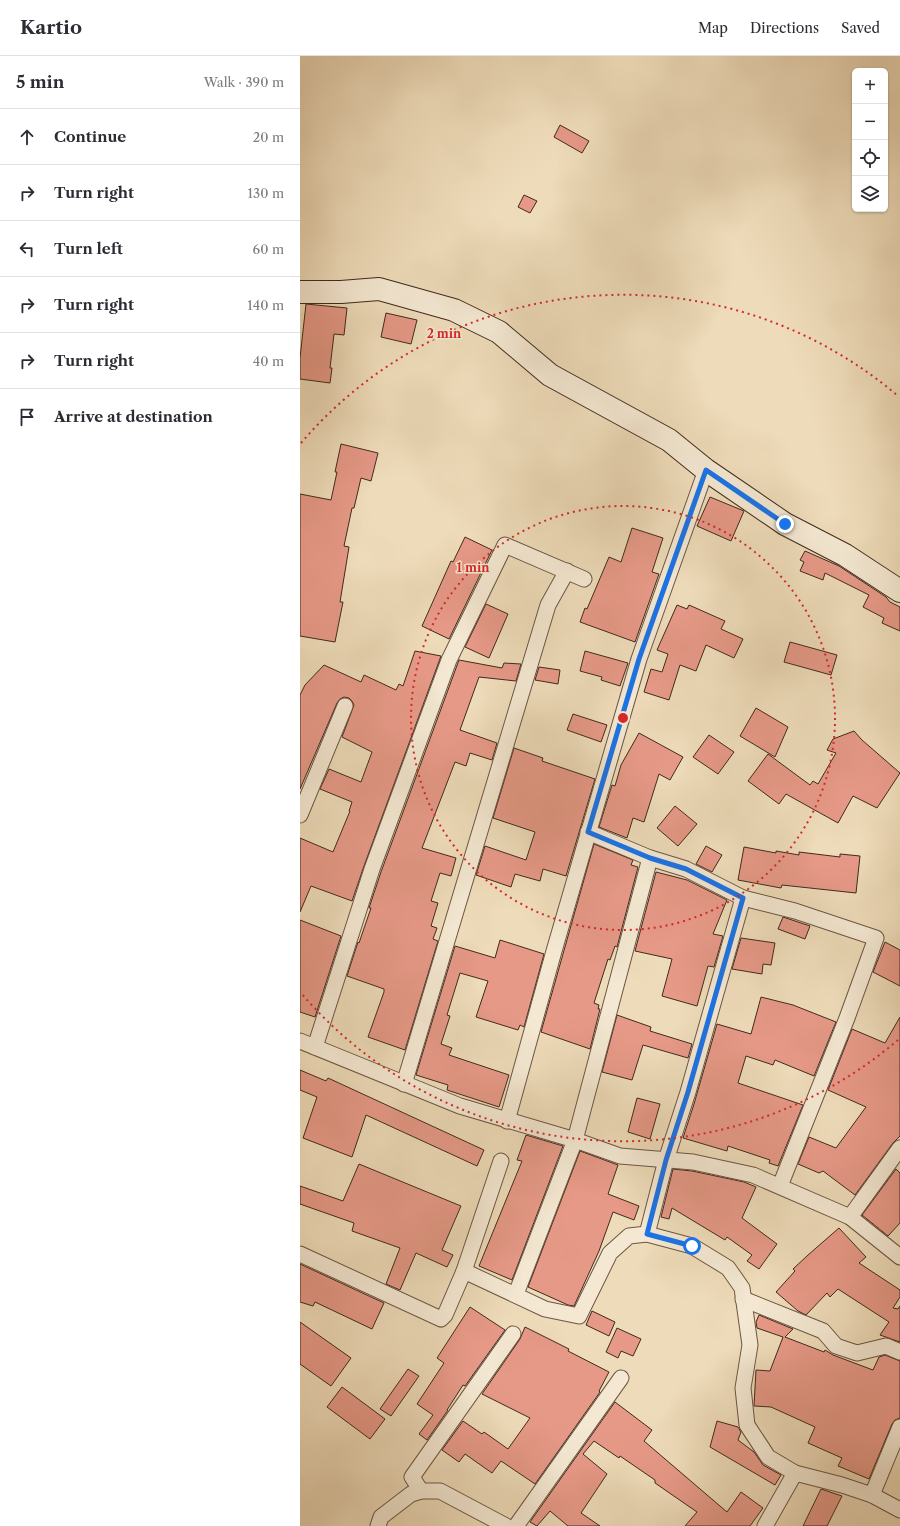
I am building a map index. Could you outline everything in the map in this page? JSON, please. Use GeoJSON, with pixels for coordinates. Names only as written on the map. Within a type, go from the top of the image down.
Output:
{"type":"FeatureCollection","features":[{"type":"Feature","properties":{"kind":"street"},"geometry":{"type":"LineString","coordinates":[[300,292],[341,292],[379,289],[454,310],[499,332],[550,375],[669,440],[706,470],[785,524],[845,555],[900,591]]}},
{"type":"Feature","properties":{"kind":"street"},"geometry":{"type":"LineString","coordinates":[[507,1121],[588,832],[639,659],[706,470]]}},
{"type":"Feature","properties":{"kind":"street"},"geometry":{"type":"LineString","coordinates":[[315,1047],[372,869],[449,660],[505,545],[584,579]]}},
{"type":"Feature","properties":{"kind":"street"},"geometry":{"type":"LineString","coordinates":[[404,1084],[548,605],[567,571]]}},
{"type":"Feature","properties":{"kind":"street"},"geometry":{"type":"LineString","coordinates":[[300,816],[345,706]]}},
{"type":"Feature","properties":{"kind":"street"},"geometry":{"type":"LineString","coordinates":[[588,832],[650,858],[686,869],[743,898],[795,911],[876,938],[847,1018],[780,1186]]}},
{"type":"Feature","properties":{"kind":"street"},"geometry":{"type":"LineString","coordinates":[[516,1294],[574,1140],[650,858]]}},
{"type":"Feature","properties":{"kind":"street"},"geometry":{"type":"LineString","coordinates":[[647,1234],[666,1160],[688,1092],[743,898]]}},
{"type":"Feature","properties":{"kind":"street"},"geometry":{"type":"LineString","coordinates":[[300,1042],[460,1106],[574,1140],[620,1156],[693,1162],[753,1175],[850,1217],[900,1257]]}},
{"type":"Feature","properties":{"kind":"street"},"geometry":{"type":"LineString","coordinates":[[850,1217],[900,1148]]}},
{"type":"Feature","properties":{"kind":"street"},"geometry":{"type":"LineString","coordinates":[[300,1254],[441,1319],[445,1314],[464,1271],[501,1161]]}},
{"type":"Feature","properties":{"kind":"street"},"geometry":{"type":"LineString","coordinates":[[464,1271],[545,1308],[579,1316],[610,1253],[629,1236],[647,1234],[692,1246],[728,1268],[742,1288],[750,1345],[743,1388],[747,1425],[768,1457],[795,1473],[842,1485],[872,1495],[900,1510]]}},
{"type":"Feature","properties":{"kind":"street"},"geometry":{"type":"LineString","coordinates":[[743,1299],[823,1331],[836,1346],[857,1353],[886,1346],[900,1352]]}},
{"type":"Feature","properties":{"kind":"street"},"geometry":{"type":"LineString","coordinates":[[422,1491],[412,1477],[513,1334]]}},
{"type":"Feature","properties":{"kind":"street"},"geometry":{"type":"LineString","coordinates":[[516,1526],[621,1378]]}},
{"type":"Feature","properties":{"kind":"street"},"geometry":{"type":"LineString","coordinates":[[872,1495],[900,1427]]}},
{"type":"Feature","properties":{"kind":"street"},"geometry":{"type":"LineString","coordinates":[[765,1526],[795,1473]]}},
{"type":"Feature","properties":{"kind":"street"},"geometry":{"type":"LineString","coordinates":[[378,1526],[381,1517],[411,1494],[422,1491],[440,1491],[489,1522],[506,1526]]}},
{"type":"Feature","properties":{"kind":"building"},"geometry":{"type":"Polygon","coordinates":[[[560,125],[589,141],[582,153],[554,137],[560,125]]]}},
{"type":"Feature","properties":{"kind":"building"},"geometry":{"type":"Polygon","coordinates":[[[524,195],[537,201],[530,213],[518,207],[524,195]]]}},
{"type":"Feature","properties":{"kind":"building"},"geometry":{"type":"Polygon","coordinates":[[[306,304],[347,308],[344,335],[334,334],[330,368],[332,368],[330,383],[300,379],[300,358],[306,304]]]}},
{"type":"Feature","properties":{"kind":"building"},"geometry":{"type":"Polygon","coordinates":[[[386,313],[417,320],[411,344],[381,337],[386,313]]]}},
{"type":"Feature","properties":{"kind":"building"},"geometry":{"type":"Polygon","coordinates":[[[341,444],[378,453],[371,481],[361,478],[354,508],[352,508],[344,546],[349,547],[340,602],[343,602],[335,642],[300,636],[300,494],[331,500],[341,444]]]}},
{"type":"Feature","properties":{"kind":"building"},"geometry":{"type":"Polygon","coordinates":[[[710,497],[744,511],[731,541],[697,526],[710,497]]]}},
{"type":"Feature","properties":{"kind":"building"},"geometry":{"type":"Polygon","coordinates":[[[632,528],[663,538],[652,572],[659,574],[635,642],[580,622],[609,557],[621,562],[632,528]]]}},
{"type":"Feature","properties":{"kind":"building"},"geometry":{"type":"Polygon","coordinates":[[[465,537],[492,550],[449,639],[422,626],[451,561],[453,562],[465,537]]]}},
{"type":"Feature","properties":{"kind":"building"},"geometry":{"type":"Polygon","coordinates":[[[805,551],[839,566],[886,597],[890,602],[900,607],[900,631],[882,623],[884,618],[863,607],[869,595],[825,573],[823,580],[800,571],[804,562],[800,560],[805,551]]]}},
{"type":"Feature","properties":{"kind":"building"},"geometry":{"type":"Polygon","coordinates":[[[486,604],[508,614],[489,658],[465,647],[486,604]]]}},
{"type":"Feature","properties":{"kind":"building"},"geometry":{"type":"Polygon","coordinates":[[[677,605],[687,609],[689,605],[725,621],[721,629],[743,639],[734,658],[706,645],[696,671],[680,665],[669,700],[644,692],[651,669],[662,672],[668,654],[657,650],[677,605]]]}},
{"type":"Feature","properties":{"kind":"building"},"geometry":{"type":"Polygon","coordinates":[[[790,642],[837,655],[831,675],[784,662],[790,642]]]}},
{"type":"Feature","properties":{"kind":"building"},"geometry":{"type":"Polygon","coordinates":[[[415,651],[441,656],[352,901],[311,886],[300,912],[300,838],[333,852],[350,811],[352,802],[320,789],[329,769],[361,782],[372,752],[342,737],[354,705],[349,698],[344,697],[340,699],[300,789],[300,695],[305,685],[324,665],[361,682],[364,675],[396,690],[399,684],[403,686],[415,651]]]}},
{"type":"Feature","properties":{"kind":"building"},"geometry":{"type":"Polygon","coordinates":[[[585,651],[628,663],[620,686],[601,680],[602,677],[580,671],[585,651]]]}},
{"type":"Feature","properties":{"kind":"building"},"geometry":{"type":"Polygon","coordinates":[[[459,660],[502,668],[504,663],[521,664],[516,681],[479,677],[460,730],[497,743],[492,760],[470,753],[466,766],[455,762],[422,848],[456,858],[451,876],[440,873],[431,901],[438,903],[431,926],[437,928],[433,939],[438,941],[405,1050],[368,1037],[384,989],[347,976],[371,908],[369,908],[381,872],[459,660]]]}},
{"type":"Feature","properties":{"kind":"building"},"geometry":{"type":"Polygon","coordinates":[[[539,667],[560,670],[558,684],[535,680],[539,667]]]}},
{"type":"Feature","properties":{"kind":"building"},"geometry":{"type":"Polygon","coordinates":[[[756,708],[788,727],[775,757],[740,736],[756,708]]]}},
{"type":"Feature","properties":{"kind":"building"},"geometry":{"type":"Polygon","coordinates":[[[573,714],[607,725],[601,742],[567,730],[573,714]]]}},
{"type":"Feature","properties":{"kind":"building"},"geometry":{"type":"Polygon","coordinates":[[[854,731],[862,740],[900,773],[877,808],[853,796],[838,823],[786,794],[779,804],[748,781],[768,754],[810,785],[813,781],[818,784],[836,753],[827,750],[833,739],[854,731]]]}},
{"type":"Feature","properties":{"kind":"building"},"geometry":{"type":"Polygon","coordinates":[[[639,733],[683,757],[670,780],[659,774],[644,822],[633,818],[627,838],[599,827],[612,785],[615,786],[621,765],[639,733]]]}},
{"type":"Feature","properties":{"kind":"building"},"geometry":{"type":"Polygon","coordinates":[[[709,735],[734,752],[718,774],[693,757],[709,735]]]}},
{"type":"Feature","properties":{"kind":"building"},"geometry":{"type":"Polygon","coordinates":[[[514,748],[543,758],[542,761],[595,779],[566,876],[543,869],[540,881],[515,874],[511,887],[476,875],[485,846],[526,860],[535,832],[493,818],[514,748]]]}},
{"type":"Feature","properties":{"kind":"building"},"geometry":{"type":"Polygon","coordinates":[[[675,806],[697,824],[678,846],[657,828],[675,806]]]}},
{"type":"Feature","properties":{"kind":"building"},"geometry":{"type":"Polygon","coordinates":[[[594,844],[633,860],[631,865],[638,867],[617,947],[615,946],[610,960],[608,959],[594,1003],[599,1005],[598,1009],[600,1009],[590,1049],[541,1032],[594,844]]]}},
{"type":"Feature","properties":{"kind":"building"},"geometry":{"type":"Polygon","coordinates":[[[706,846],[722,855],[712,872],[696,864],[706,846]]]}},
{"type":"Feature","properties":{"kind":"building"},"geometry":{"type":"Polygon","coordinates":[[[744,847],[776,853],[776,851],[799,855],[799,852],[840,857],[840,854],[860,856],[856,893],[782,885],[781,888],[738,880],[744,847]]]}},
{"type":"Feature","properties":{"kind":"building"},"geometry":{"type":"Polygon","coordinates":[[[656,872],[687,880],[727,900],[713,934],[723,936],[714,967],[708,966],[697,1006],[662,996],[672,959],[635,951],[656,872]]]}},
{"type":"Feature","properties":{"kind":"building"},"geometry":{"type":"Polygon","coordinates":[[[783,917],[810,926],[805,939],[778,929],[783,917]]]}},
{"type":"Feature","properties":{"kind":"building"},"geometry":{"type":"Polygon","coordinates":[[[300,920],[341,936],[315,1017],[300,1012],[300,920]]]}},
{"type":"Feature","properties":{"kind":"building"},"geometry":{"type":"Polygon","coordinates":[[[741,938],[775,943],[771,965],[763,964],[762,974],[732,969],[741,938]]]}},
{"type":"Feature","properties":{"kind":"building"},"geometry":{"type":"Polygon","coordinates":[[[500,940],[544,954],[524,1027],[520,1025],[518,1030],[476,1017],[488,981],[460,973],[447,1015],[450,1016],[441,1044],[452,1048],[449,1055],[509,1075],[499,1107],[447,1090],[448,1085],[416,1075],[455,946],[495,958],[500,940]]]}},
{"type":"Feature","properties":{"kind":"building"},"geometry":{"type":"Polygon","coordinates":[[[885,942],[900,950],[900,986],[873,972],[885,942]]]}},
{"type":"Feature","properties":{"kind":"building"},"geometry":{"type":"Polygon","coordinates":[[[761,997],[793,1005],[836,1022],[814,1076],[775,1060],[773,1065],[746,1056],[738,1083],[803,1105],[778,1166],[769,1163],[770,1160],[728,1146],[727,1151],[683,1138],[717,1024],[751,1034],[761,997]]]}},
{"type":"Feature","properties":{"kind":"building"},"geometry":{"type":"Polygon","coordinates":[[[617,1015],[651,1027],[650,1031],[692,1044],[688,1058],[643,1045],[632,1080],[602,1072],[617,1015]]]}},
{"type":"Feature","properties":{"kind":"building"},"geometry":{"type":"Polygon","coordinates":[[[900,1017],[900,1136],[893,1143],[855,1195],[823,1171],[819,1173],[798,1164],[809,1137],[836,1148],[866,1107],[828,1090],[852,1029],[885,1043],[900,1017]]]}},
{"type":"Feature","properties":{"kind":"building"},"geometry":{"type":"Polygon","coordinates":[[[300,1070],[326,1081],[328,1078],[484,1150],[477,1166],[366,1115],[352,1157],[303,1138],[317,1097],[300,1090],[300,1070]]]}},
{"type":"Feature","properties":{"kind":"building"},"geometry":{"type":"Polygon","coordinates":[[[637,1098],[660,1104],[650,1139],[628,1132],[637,1098]]]}},
{"type":"Feature","properties":{"kind":"building"},"geometry":{"type":"Polygon","coordinates":[[[526,1135],[563,1146],[512,1280],[479,1266],[522,1161],[517,1160],[526,1135]]]}},
{"type":"Feature","properties":{"kind":"building"},"geometry":{"type":"Polygon","coordinates":[[[580,1151],[618,1165],[608,1194],[639,1206],[634,1220],[613,1212],[599,1251],[574,1306],[568,1305],[528,1287],[580,1151]]]}},
{"type":"Feature","properties":{"kind":"building"},"geometry":{"type":"Polygon","coordinates":[[[359,1164],[461,1206],[442,1250],[453,1255],[447,1267],[416,1253],[400,1290],[386,1284],[400,1248],[352,1231],[354,1223],[300,1204],[300,1186],[343,1201],[359,1164]]]}},
{"type":"Feature","properties":{"kind":"building"},"geometry":{"type":"Polygon","coordinates":[[[673,1169],[692,1171],[744,1182],[756,1187],[742,1218],[777,1244],[759,1269],[747,1261],[752,1255],[727,1237],[725,1240],[672,1208],[669,1219],[661,1217],[673,1169]]]}},
{"type":"Feature","properties":{"kind":"building"},"geometry":{"type":"Polygon","coordinates":[[[896,1169],[900,1173],[900,1223],[888,1236],[862,1215],[896,1169]]]}},
{"type":"Feature","properties":{"kind":"building"},"geometry":{"type":"Polygon","coordinates":[[[839,1228],[866,1257],[859,1263],[900,1290],[900,1297],[893,1308],[898,1309],[900,1306],[900,1342],[880,1335],[889,1322],[838,1289],[830,1297],[827,1293],[806,1315],[798,1311],[776,1292],[795,1271],[793,1269],[839,1228]]]}},
{"type":"Feature","properties":{"kind":"building"},"geometry":{"type":"Polygon","coordinates":[[[300,1264],[384,1303],[372,1329],[315,1302],[313,1306],[300,1302],[300,1264]]]}},
{"type":"Feature","properties":{"kind":"building"},"geometry":{"type":"Polygon","coordinates":[[[470,1307],[505,1330],[465,1386],[463,1385],[427,1440],[419,1434],[433,1415],[417,1404],[444,1363],[437,1358],[470,1307]]]}},
{"type":"Feature","properties":{"kind":"building"},"geometry":{"type":"Polygon","coordinates":[[[592,1311],[615,1322],[609,1336],[586,1325],[592,1311]]]}},
{"type":"Feature","properties":{"kind":"building"},"geometry":{"type":"Polygon","coordinates":[[[759,1315],[793,1329],[785,1337],[824,1352],[825,1350],[833,1355],[873,1370],[879,1357],[885,1355],[900,1361],[900,1418],[895,1420],[892,1424],[869,1479],[838,1466],[842,1458],[808,1443],[815,1427],[771,1407],[754,1406],[756,1370],[770,1371],[783,1337],[757,1328],[756,1322],[759,1315]]]}},
{"type":"Feature","properties":{"kind":"building"},"geometry":{"type":"Polygon","coordinates":[[[300,1322],[351,1358],[331,1386],[300,1364],[300,1322]]]}},
{"type":"Feature","properties":{"kind":"building"},"geometry":{"type":"Polygon","coordinates":[[[525,1327],[569,1349],[568,1351],[609,1372],[599,1391],[600,1392],[535,1484],[501,1461],[492,1473],[465,1454],[459,1462],[442,1450],[463,1421],[482,1434],[484,1432],[508,1449],[530,1418],[482,1394],[520,1339],[525,1327]]]}},
{"type":"Feature","properties":{"kind":"building"},"geometry":{"type":"Polygon","coordinates":[[[617,1328],[641,1339],[633,1356],[621,1351],[618,1358],[606,1352],[617,1328]]]}},
{"type":"Feature","properties":{"kind":"building"},"geometry":{"type":"Polygon","coordinates":[[[408,1369],[419,1376],[391,1416],[380,1409],[408,1369]]]}},
{"type":"Feature","properties":{"kind":"building"},"geometry":{"type":"Polygon","coordinates":[[[342,1387],[385,1419],[370,1439],[327,1407],[342,1387]]]}},
{"type":"Feature","properties":{"kind":"building"},"geometry":{"type":"Polygon","coordinates":[[[615,1402],[652,1430],[644,1441],[727,1512],[741,1492],[763,1508],[750,1526],[685,1526],[697,1512],[655,1483],[655,1480],[620,1456],[619,1458],[594,1441],[583,1454],[607,1474],[581,1513],[600,1526],[568,1526],[550,1511],[537,1526],[530,1522],[615,1402]]]}},
{"type":"Feature","properties":{"kind":"building"},"geometry":{"type":"Polygon","coordinates":[[[717,1421],[738,1427],[741,1432],[738,1440],[754,1452],[763,1465],[781,1475],[775,1485],[710,1447],[717,1421]]]}},
{"type":"Feature","properties":{"kind":"building"},"geometry":{"type":"Polygon","coordinates":[[[821,1489],[842,1496],[827,1526],[803,1526],[821,1489]]]}},
{"type":"Feature","properties":{"kind":"route"},"geometry":{"type":"LineString","coordinates":[[692,1246],[647,1234],[666,1160],[688,1092],[743,898],[686,869],[650,858],[588,832],[639,659],[706,470],[785,524]]}}]}
